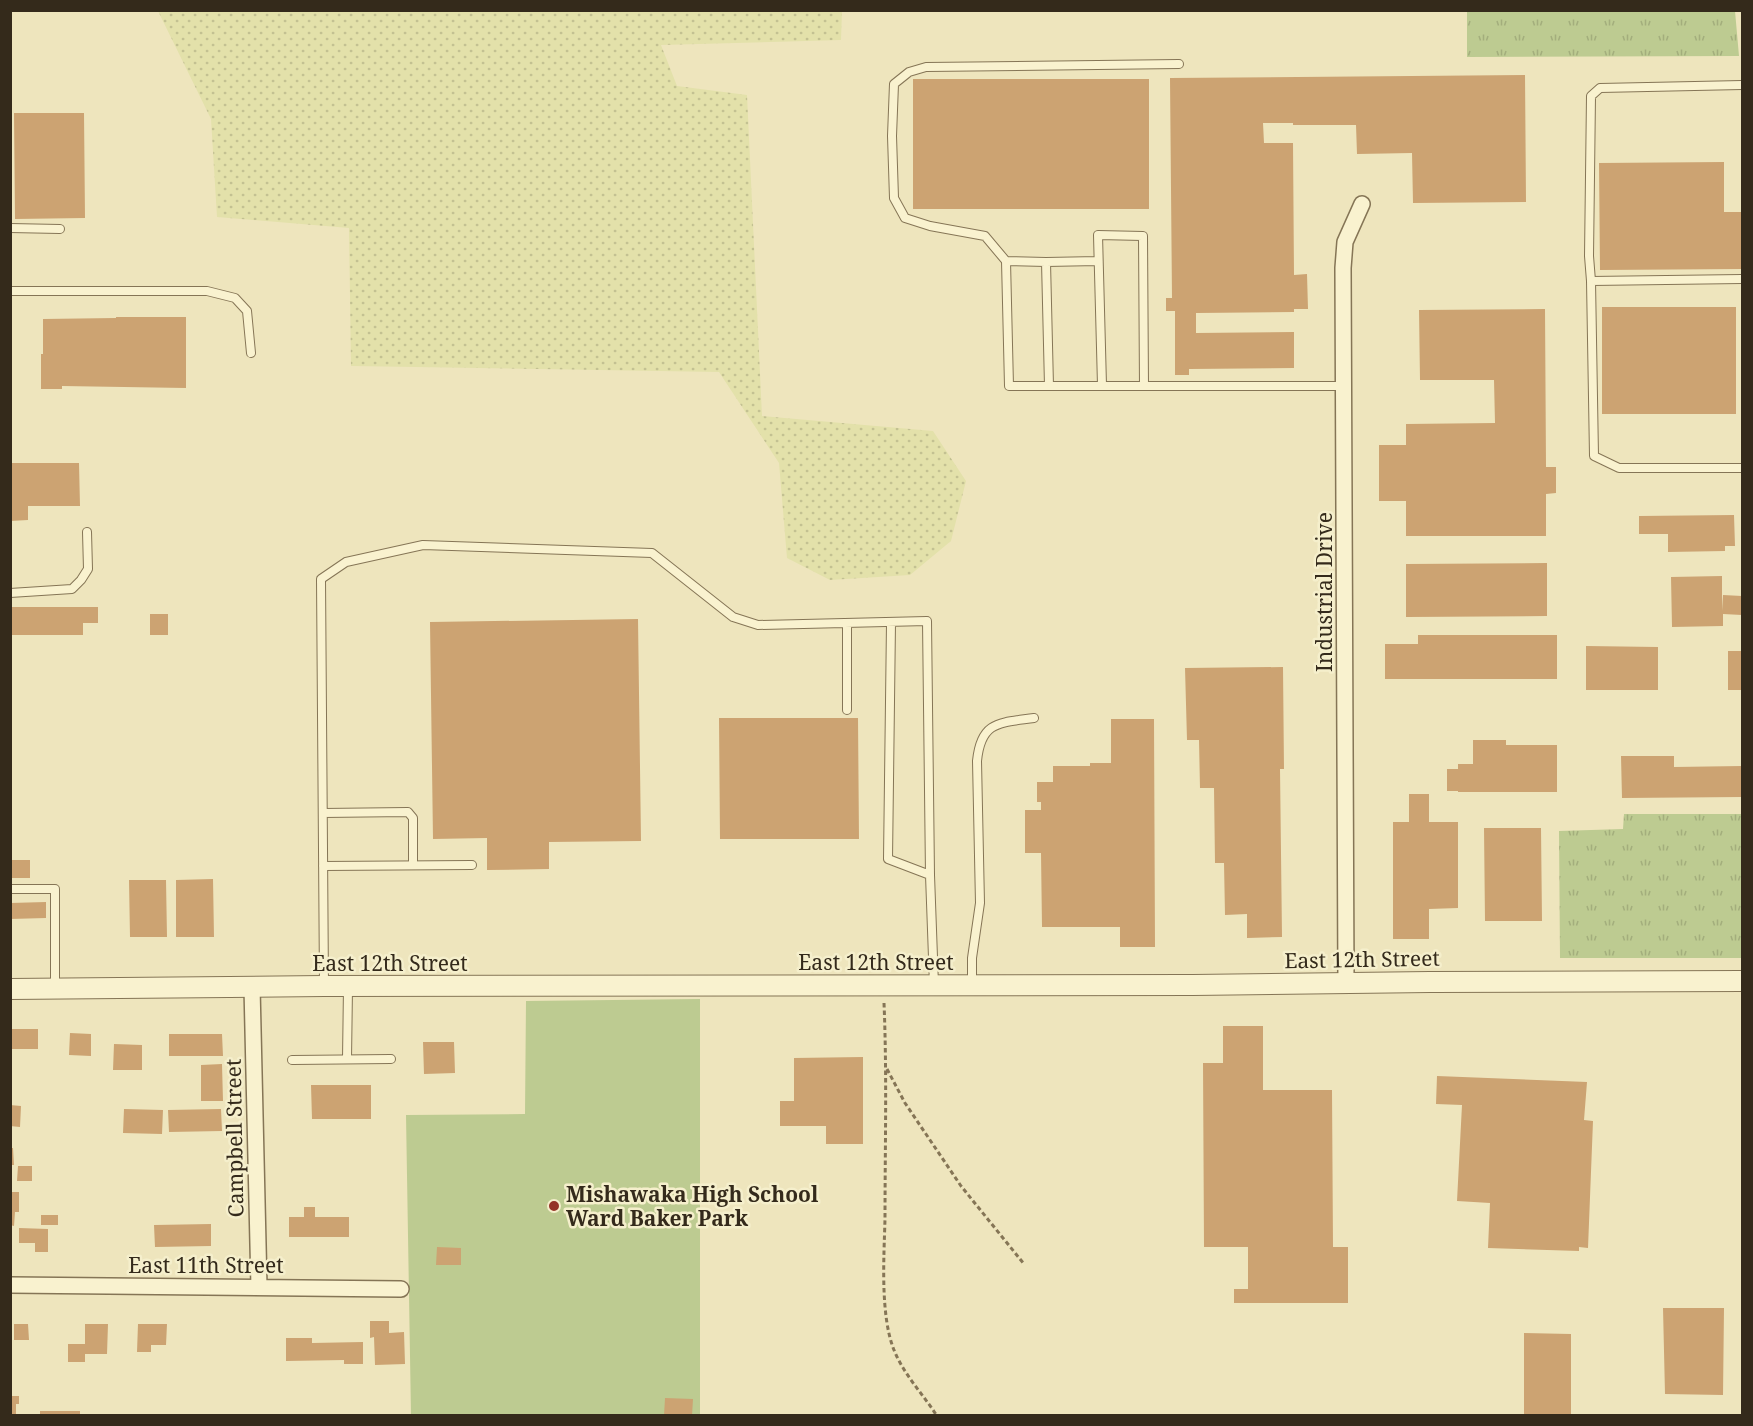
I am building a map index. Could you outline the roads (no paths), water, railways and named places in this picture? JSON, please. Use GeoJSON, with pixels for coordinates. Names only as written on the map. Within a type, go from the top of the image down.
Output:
{"type":"FeatureCollection","features":[{"type":"Feature","properties":{"kind":"street","name":"Industrial Drive"},"geometry":{"type":"LineString","coordinates":[[1346,983],[1343,268],[1345,242],[1362,204]]}},
{"type":"Feature","properties":{"kind":"street","name":"East 12th Street"},"geometry":{"type":"LineString","coordinates":[[10,989],[1743,981]]}},
{"type":"Feature","properties":{"kind":"street","name":"Campbell Street"},"geometry":{"type":"LineString","coordinates":[[252,987],[259,1287]]}},
{"type":"Feature","properties":{"kind":"street","name":"East 11th Street"},"geometry":{"type":"LineString","coordinates":[[10,1285],[401,1289]]}},
{"type":"Feature","properties":{"kind":"lane"},"geometry":{"type":"LineString","coordinates":[[1179,64],[926,67],[909,72],[894,84],[892,136],[894,198],[905,218],[930,226],[985,236],[1006,261],[1009,386],[1344,386]]}},
{"type":"Feature","properties":{"kind":"lane"},"geometry":{"type":"LineString","coordinates":[[1743,85],[1600,88],[1591,96],[1589,256],[1594,456],[1619,468],[1743,468]]}},
{"type":"Feature","properties":{"kind":"lane"},"geometry":{"type":"LineString","coordinates":[[10,228],[60,229]]}},
{"type":"Feature","properties":{"kind":"lane"},"geometry":{"type":"LineString","coordinates":[[1102,386],[1098,235],[1143,236],[1144,386]]}},
{"type":"Feature","properties":{"kind":"lane"},"geometry":{"type":"LineString","coordinates":[[1006,261],[1098,261]]}},
{"type":"Feature","properties":{"kind":"lane"},"geometry":{"type":"LineString","coordinates":[[1046,262],[1049,386]]}},
{"type":"Feature","properties":{"kind":"lane"},"geometry":{"type":"LineString","coordinates":[[1591,281],[1743,279]]}},
{"type":"Feature","properties":{"kind":"lane"},"geometry":{"type":"LineString","coordinates":[[10,291],[207,291],[235,298],[247,311],[251,353]]}},
{"type":"Feature","properties":{"kind":"lane"},"geometry":{"type":"LineString","coordinates":[[10,593],[72,589],[87,569],[87,532]]}},
{"type":"Feature","properties":{"kind":"lane"},"geometry":{"type":"LineString","coordinates":[[324,986],[321,579],[346,562],[423,545],[652,553],[733,617],[758,625],[927,621],[930,875],[934,986]]}},
{"type":"Feature","properties":{"kind":"lane"},"geometry":{"type":"LineString","coordinates":[[891,622],[888,859],[930,875]]}},
{"type":"Feature","properties":{"kind":"lane"},"geometry":{"type":"LineString","coordinates":[[847,623],[847,710]]}},
{"type":"Feature","properties":{"kind":"lane"},"geometry":{"type":"LineString","coordinates":[[972,985],[972,958],[980,903],[976,761],[978,745],[984,734],[993,727],[1004,722],[1034,718]]}},
{"type":"Feature","properties":{"kind":"lane"},"geometry":{"type":"LineString","coordinates":[[323,813],[408,812],[413,818],[413,865]]}},
{"type":"Feature","properties":{"kind":"lane"},"geometry":{"type":"LineString","coordinates":[[323,866],[472,865]]}},
{"type":"Feature","properties":{"kind":"lane"},"geometry":{"type":"LineString","coordinates":[[10,889],[55,889],[55,988]]}},
{"type":"Feature","properties":{"kind":"lane"},"geometry":{"type":"LineString","coordinates":[[347,1059],[348,986]]}},
{"type":"Feature","properties":{"kind":"lane"},"geometry":{"type":"LineString","coordinates":[[292,1060],[391,1059]]}},
{"type":"Feature","properties":{"kind":"place","name":"Mishawaka High School Ward Baker Park"},"geometry":{"type":"Point","coordinates":[554,1206]}}]}
